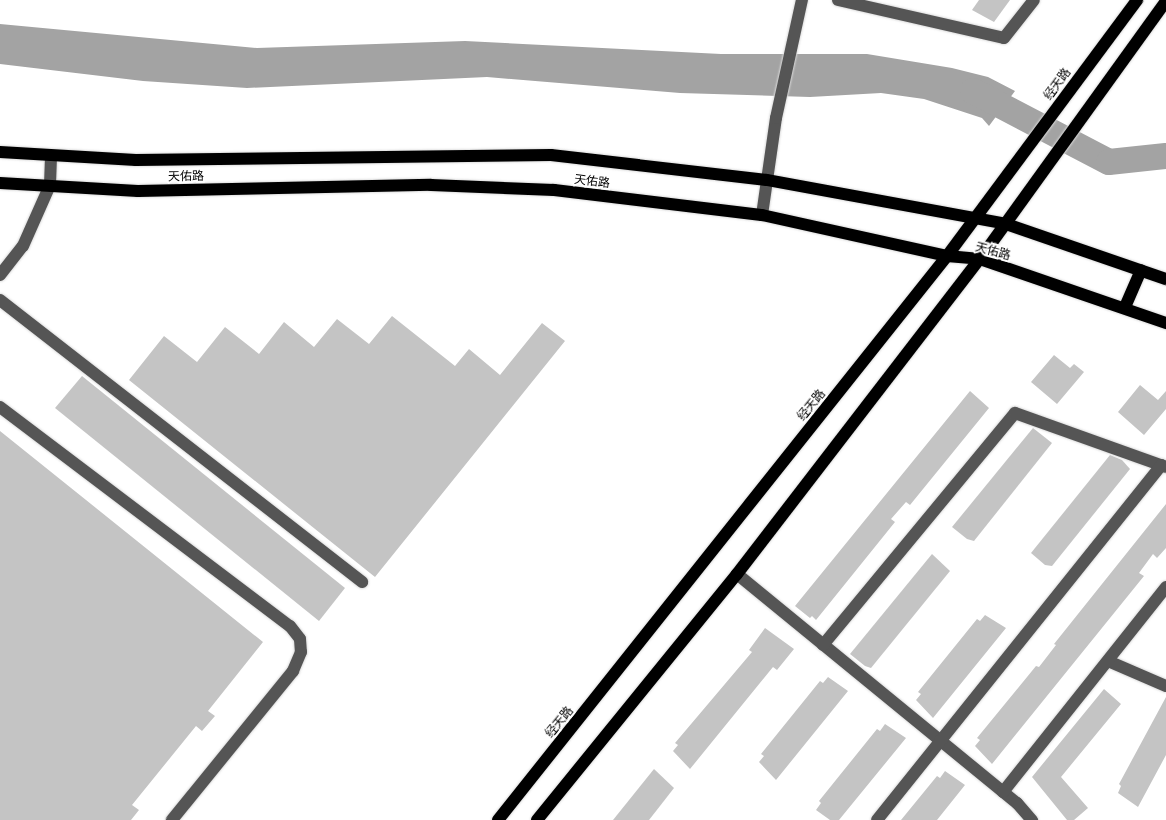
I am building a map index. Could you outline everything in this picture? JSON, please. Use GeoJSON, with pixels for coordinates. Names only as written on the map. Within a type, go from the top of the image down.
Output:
{"type":"FeatureCollection","features":[{"type":"Feature","properties":{"kind":"main road","name":"经天路"},"geometry":{"type":"LineString","coordinates":[[498,820],[947,256],[1137,0]]}},
{"type":"Feature","properties":{"kind":"main road"},"geometry":{"type":"LineString","coordinates":[[537,820],[737,574],[980,259],[1166,1]]}},
{"type":"Feature","properties":{"kind":"main road","name":"天佑路"},"geometry":{"type":"LineString","coordinates":[[0,152],[51,158],[136,160],[551,155],[767,180],[1006,224],[1166,279]]}},
{"type":"Feature","properties":{"kind":"main road","name":"天佑路"},"geometry":{"type":"LineString","coordinates":[[0,183],[138,191],[431,184],[554,190],[762,215],[947,256],[980,259],[1166,322]]}},
{"type":"Feature","properties":{"kind":"main road"},"geometry":{"type":"LineString","coordinates":[[1125,307],[1141,270]]}},
{"type":"Feature","properties":{"kind":"street"},"geometry":{"type":"LineString","coordinates":[[762,215],[776,118],[802,0]]}},
{"type":"Feature","properties":{"kind":"street"},"geometry":{"type":"LineString","coordinates":[[838,0],[1004,38],[1034,0]]}},
{"type":"Feature","properties":{"kind":"street"},"geometry":{"type":"LineString","coordinates":[[0,275],[23,246],[50,185],[51,158]]}},
{"type":"Feature","properties":{"kind":"street"},"geometry":{"type":"LineString","coordinates":[[0,300],[362,582]]}},
{"type":"Feature","properties":{"kind":"street"},"geometry":{"type":"LineString","coordinates":[[0,407],[290,626],[300,639],[301,652],[293,671],[172,820]]}},
{"type":"Feature","properties":{"kind":"street"},"geometry":{"type":"LineString","coordinates":[[824,645],[1015,413],[1164,466],[877,820]]}},
{"type":"Feature","properties":{"kind":"street"},"geometry":{"type":"LineString","coordinates":[[737,574],[942,741],[1003,792],[1032,820]]}},
{"type":"Feature","properties":{"kind":"street"},"geometry":{"type":"LineString","coordinates":[[1003,792],[1166,587]]}},
{"type":"Feature","properties":{"kind":"street"},"geometry":{"type":"LineString","coordinates":[[1108,661],[1166,686]]}},
{"type":"Feature","properties":{"kind":"shaded area"},"geometry":{"type":"Polygon","coordinates":[[[0,24],[257,48],[465,41],[721,54],[867,54],[952,68],[988,77],[1015,91],[989,126],[982,118],[924,99],[881,93],[810,97],[680,93],[487,77],[247,88],[143,81],[0,64],[0,24]]]}},
{"type":"Feature","properties":{"kind":"building"},"geometry":{"type":"Polygon","coordinates":[[[979,0],[1010,0],[994,22],[972,10],[979,0]]]}},
{"type":"Feature","properties":{"kind":"building"},"geometry":{"type":"Polygon","coordinates":[[[392,316],[455,366],[469,349],[500,375],[542,323],[565,341],[375,577],[129,380],[164,336],[197,362],[225,327],[259,354],[284,322],[314,347],[337,319],[369,344],[392,316]]]}},
{"type":"Feature","properties":{"kind":"building"},"geometry":{"type":"Polygon","coordinates":[[[1054,355],[1070,368],[1074,364],[1084,372],[1057,404],[1031,382],[1054,355]]]}},
{"type":"Feature","properties":{"kind":"building"},"geometry":{"type":"Polygon","coordinates":[[[82,376],[345,588],[319,621],[55,408],[82,376]]]}},
{"type":"Feature","properties":{"kind":"building"},"geometry":{"type":"Polygon","coordinates":[[[1140,385],[1158,400],[1166,391],[1166,409],[1144,435],[1118,412],[1140,385]]]}},
{"type":"Feature","properties":{"kind":"building"},"geometry":{"type":"Polygon","coordinates":[[[970,391],[989,408],[910,505],[906,502],[891,519],[895,522],[816,620],[812,616],[810,618],[795,606],[970,391]]]}},
{"type":"Feature","properties":{"kind":"building"},"geometry":{"type":"Polygon","coordinates":[[[1033,428],[1052,443],[974,541],[967,539],[952,527],[1033,428]]]}},
{"type":"Feature","properties":{"kind":"building"},"geometry":{"type":"Polygon","coordinates":[[[0,431],[263,642],[208,711],[215,716],[202,731],[196,726],[132,805],[139,810],[131,820],[0,820],[0,431]]]}},
{"type":"Feature","properties":{"kind":"building"},"geometry":{"type":"Polygon","coordinates":[[[1110,455],[1122,460],[1130,469],[1052,566],[1045,565],[1031,553],[1110,455]]]}},
{"type":"Feature","properties":{"kind":"building"},"geometry":{"type":"Polygon","coordinates":[[[1166,504],[1166,548],[1157,558],[1153,554],[1139,573],[1144,576],[992,764],[975,746],[980,740],[977,738],[1036,666],[1039,667],[1056,645],[1054,644],[1166,504]]]}},
{"type":"Feature","properties":{"kind":"building"},"geometry":{"type":"Polygon","coordinates":[[[932,554],[950,571],[871,668],[865,666],[850,654],[932,554]]]}},
{"type":"Feature","properties":{"kind":"building"},"geometry":{"type":"Polygon","coordinates":[[[985,615],[1006,628],[933,718],[916,700],[921,694],[918,692],[977,619],[980,621],[985,615]]]}},
{"type":"Feature","properties":{"kind":"building"},"geometry":{"type":"Polygon","coordinates":[[[765,628],[794,649],[777,670],[773,667],[690,769],[673,751],[678,745],[675,743],[752,652],[749,650],[765,628]]]}},
{"type":"Feature","properties":{"kind":"building"},"geometry":{"type":"Polygon","coordinates":[[[828,677],[848,691],[776,780],[759,762],[764,756],[761,754],[820,681],[823,683],[828,677]]]}},
{"type":"Feature","properties":{"kind":"building"},"geometry":{"type":"Polygon","coordinates":[[[1104,689],[1121,704],[1061,777],[1088,808],[1074,820],[1067,820],[1032,777],[1104,689]]]}},
{"type":"Feature","properties":{"kind":"building"},"geometry":{"type":"Polygon","coordinates":[[[1166,697],[1166,755],[1138,807],[1118,793],[1121,786],[1119,784],[1166,697]]]}},
{"type":"Feature","properties":{"kind":"building"},"geometry":{"type":"Polygon","coordinates":[[[885,724],[906,738],[839,820],[830,820],[816,810],[821,803],[819,801],[877,729],[880,731],[885,724]]]}},
{"type":"Feature","properties":{"kind":"building"},"geometry":{"type":"Polygon","coordinates":[[[654,769],[674,788],[649,820],[613,820],[654,769]]]}},
{"type":"Feature","properties":{"kind":"building"},"geometry":{"type":"Polygon","coordinates":[[[945,771],[965,785],[937,820],[901,820],[937,776],[940,778],[945,771]]]}},
{"type":"Feature","properties":{"kind":"waterway"},"geometry":{"type":"LineString","coordinates":[[973,91],[1109,162],[1166,156]]}}]}
